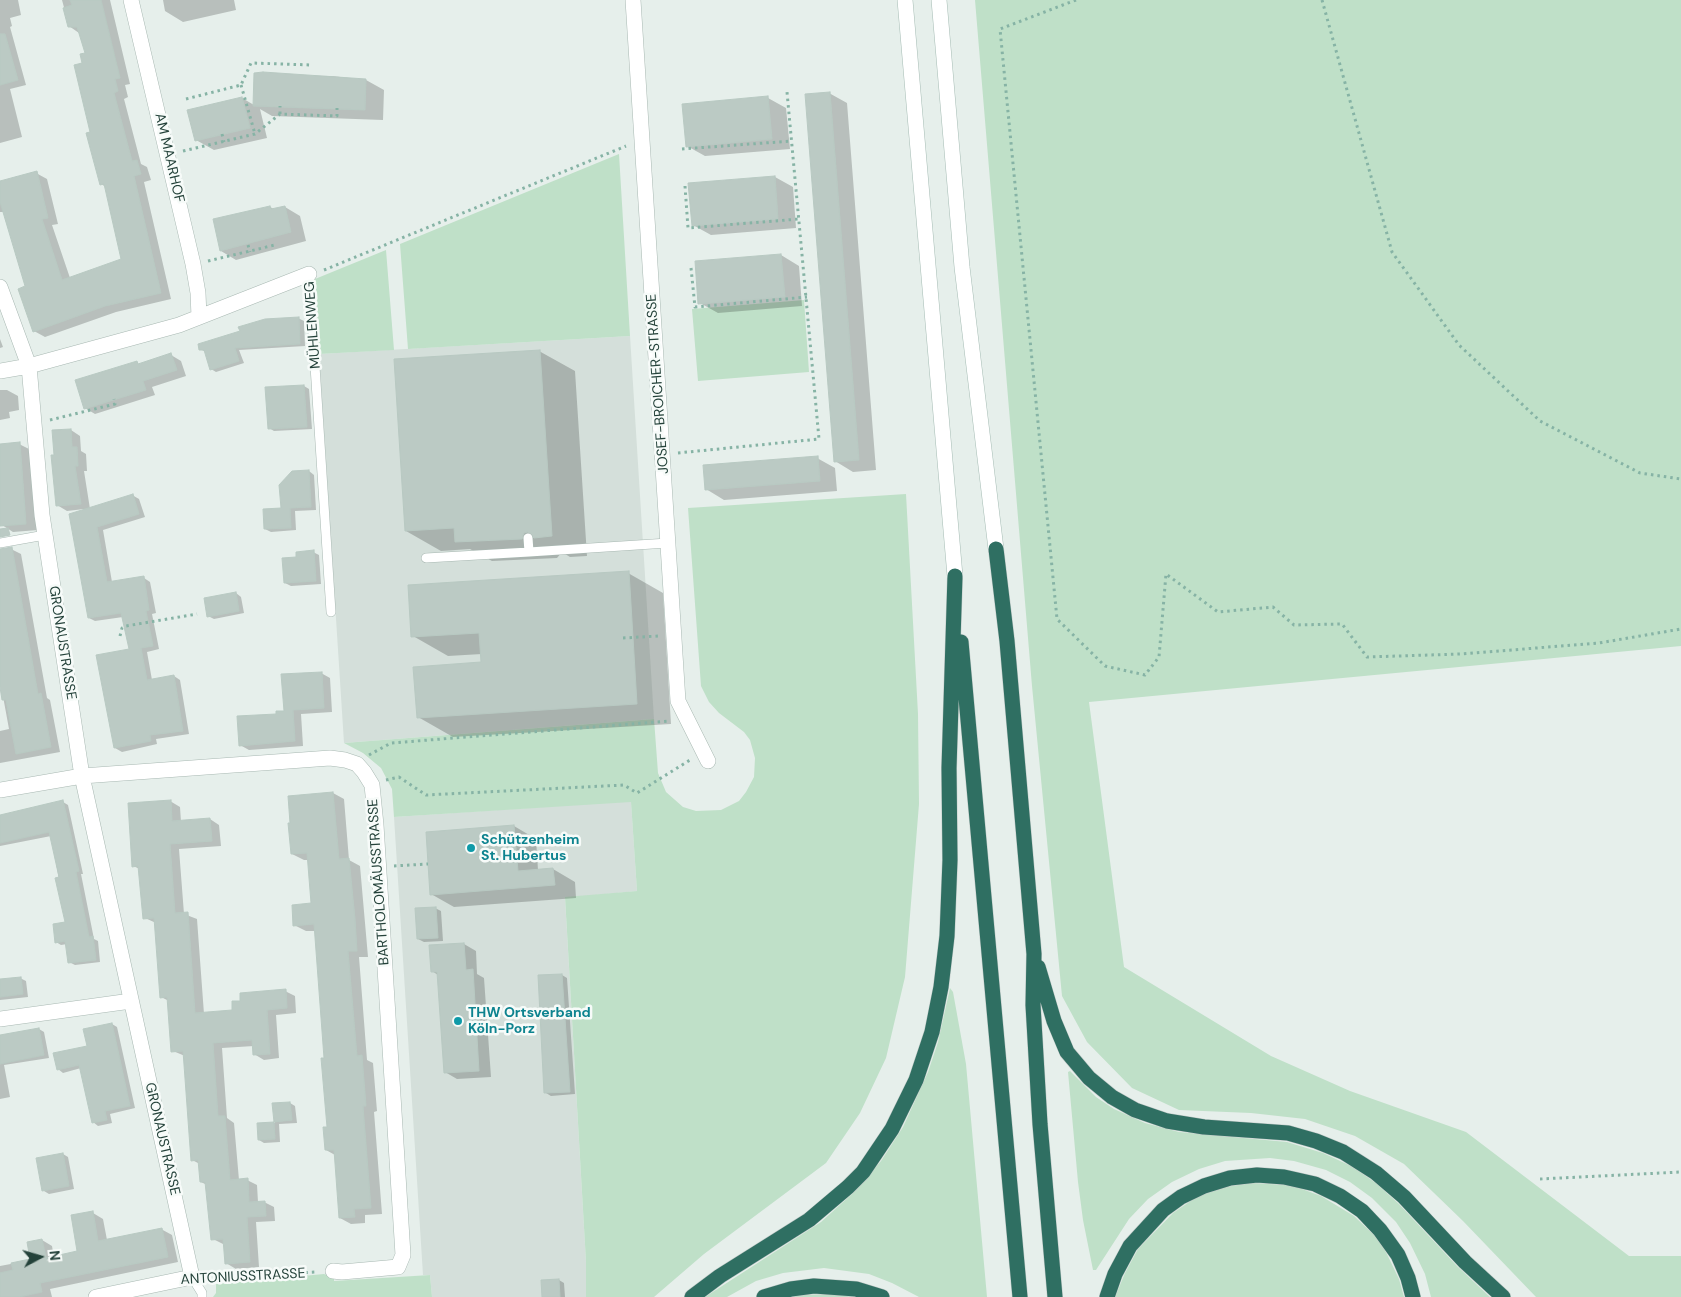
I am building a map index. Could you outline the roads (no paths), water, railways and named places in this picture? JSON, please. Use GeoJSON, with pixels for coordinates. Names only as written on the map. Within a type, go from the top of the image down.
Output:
{"type":"FeatureCollection","features":[{"type":"Feature","properties":{"kind":"highway"},"geometry":{"type":"LineString","coordinates":[[996,549],[1007,640],[1034,954],[1033,1005],[1039,1106],[1055,1297]]}},
{"type":"Feature","properties":{"kind":"highway"},"geometry":{"type":"LineString","coordinates":[[692,1297],[720,1276],[809,1220],[863,1172],[892,1129],[909,1097],[922,1064],[940,994],[947,936],[950,860],[949,768],[955,576]]}},
{"type":"Feature","properties":{"kind":"highway"},"geometry":{"type":"LineString","coordinates":[[955,576],[1020,1297]]}},
{"type":"Feature","properties":{"kind":"highway"},"geometry":{"type":"LineString","coordinates":[[1034,954],[1054,1021],[1068,1052],[1089,1078],[1112,1097],[1135,1110],[1167,1121],[1204,1127],[1288,1133],[1344,1152],[1376,1172],[1404,1196],[1465,1262],[1503,1297]]}},
{"type":"Feature","properties":{"kind":"highway"},"geometry":{"type":"LineString","coordinates":[[1107,1297],[1115,1274],[1130,1246],[1163,1210],[1181,1197],[1204,1186],[1230,1178],[1257,1175],[1284,1177],[1315,1184],[1340,1196],[1362,1212],[1380,1230],[1398,1255],[1408,1278],[1412,1297]]}},
{"type":"Feature","properties":{"kind":"highway"},"geometry":{"type":"LineString","coordinates":[[764,1297],[791,1289],[814,1286],[856,1289],[882,1297]]}},
{"type":"Feature","properties":{"kind":"street","name":"AM MAARHOF"},"geometry":{"type":"LineString","coordinates":[[131,0],[193,264],[198,293],[199,317]]}},
{"type":"Feature","properties":{"kind":"street","name":"JOSEF-BROICHER-STRASSE"},"geometry":{"type":"LineString","coordinates":[[633,0],[678,700],[705,756]]}},
{"type":"Feature","properties":{"kind":"street"},"geometry":{"type":"LineString","coordinates":[[905,0],[955,576]]}},
{"type":"Feature","properties":{"kind":"street"},"geometry":{"type":"LineString","coordinates":[[939,0],[962,267],[996,549]]}},
{"type":"Feature","properties":{"kind":"street","name":"MÜHLENWEG"},"geometry":{"type":"LineString","coordinates":[[0,371],[29,366],[199,317],[310,274]]}},
{"type":"Feature","properties":{"kind":"street","name":"GRONAUSTRASSE"},"geometry":{"type":"LineString","coordinates":[[0,287],[29,366],[45,535],[82,776],[192,1277]]}},
{"type":"Feature","properties":{"kind":"street","name":"BARTHOLOMÄUSSTRASSE"},"geometry":{"type":"LineString","coordinates":[[82,776],[330,758],[345,760],[358,766],[372,785],[379,867],[403,1255],[398,1266],[342,1272],[333,1271]]}},
{"type":"Feature","properties":{"kind":"street"},"geometry":{"type":"LineString","coordinates":[[0,790],[82,776]]}},
{"type":"Feature","properties":{"kind":"street"},"geometry":{"type":"LineString","coordinates":[[0,1019],[131,1000]]}},
{"type":"Feature","properties":{"kind":"street","name":"ANTONIUSSTRASSE"},"geometry":{"type":"LineString","coordinates":[[96,1297],[192,1277]]}},
{"type":"Feature","properties":{"kind":"lane","name":"MÜHLENWEG"},"geometry":{"type":"LineString","coordinates":[[310,274],[331,612]]}},
{"type":"Feature","properties":{"kind":"lane"},"geometry":{"type":"LineString","coordinates":[[0,543],[45,535]]}},
{"type":"Feature","properties":{"kind":"lane"},"geometry":{"type":"LineString","coordinates":[[528,538],[529,552]]}},
{"type":"Feature","properties":{"kind":"lane"},"geometry":{"type":"LineString","coordinates":[[426,558],[668,543]]}},
{"type":"Feature","properties":{"kind":"lane"},"geometry":{"type":"LineString","coordinates":[[192,1277],[202,1293],[202,1297]]}},
{"type":"Feature","properties":{"kind":"place","name":"Schützenheim St. Hubertus"},"geometry":{"type":"Point","coordinates":[471,848]}},
{"type":"Feature","properties":{"kind":"place","name":"THW Ortsverband Köln-Porz"},"geometry":{"type":"Point","coordinates":[458,1021]}}]}
